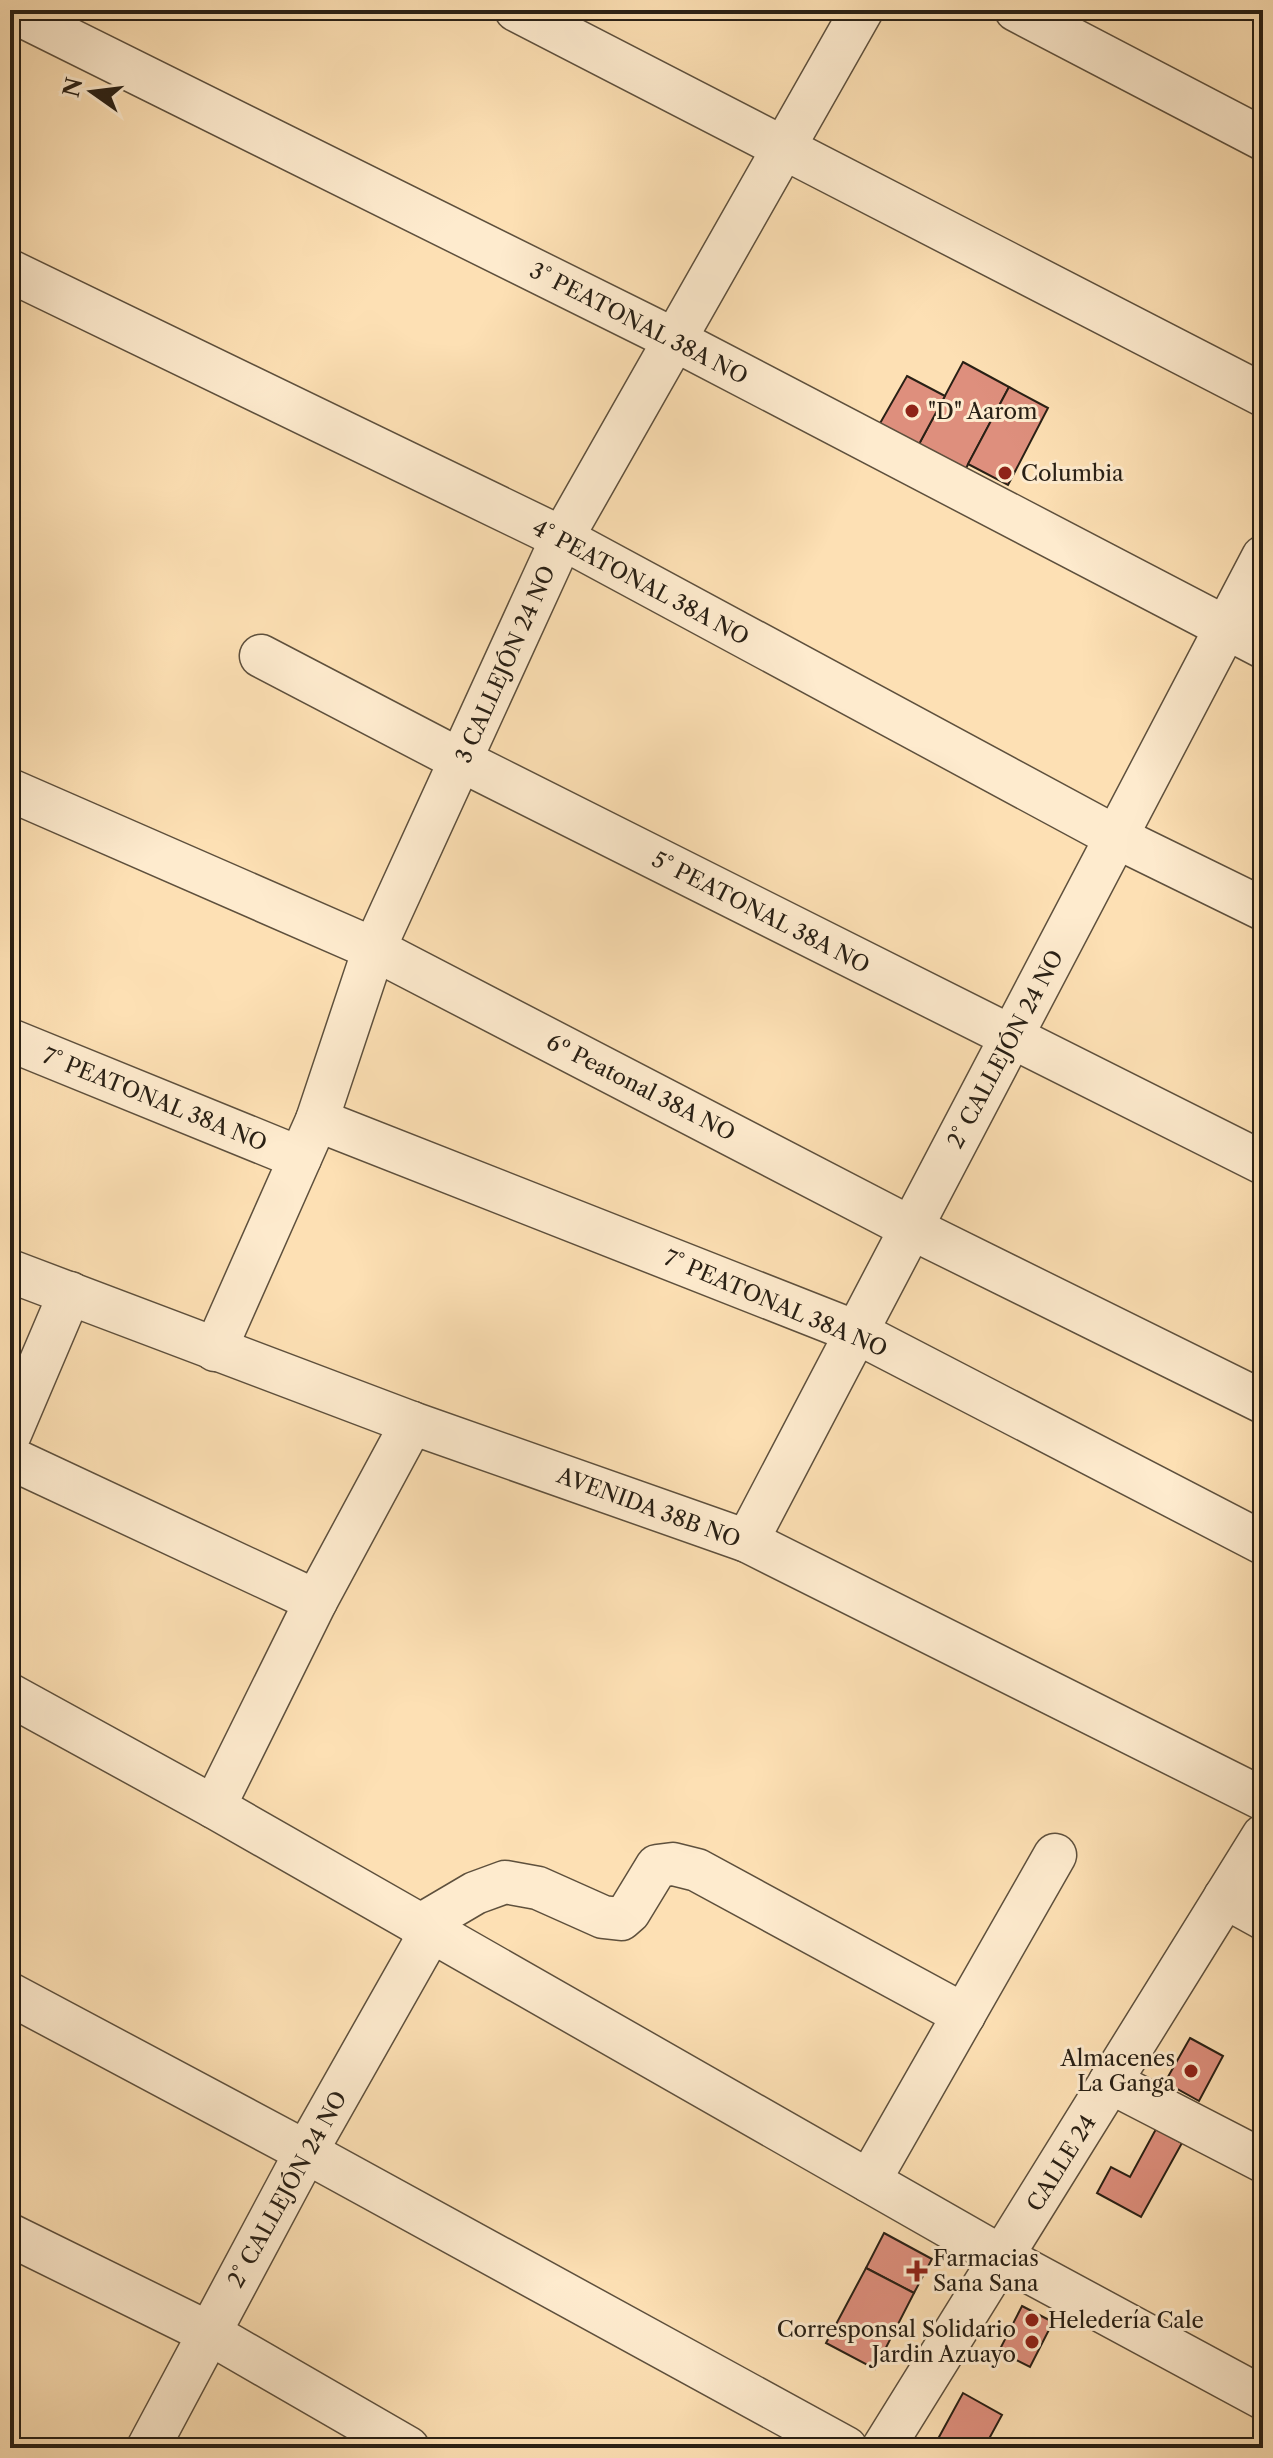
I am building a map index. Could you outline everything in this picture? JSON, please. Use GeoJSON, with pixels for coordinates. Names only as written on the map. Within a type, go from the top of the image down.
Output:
{"type":"FeatureCollection","features":[{"type":"Feature","properties":{"kind":"street","name":"3° PEATONAL 38A NO"},"geometry":{"type":"LineString","coordinates":[[10,10],[675,340],[1263,647]]}},
{"type":"Feature","properties":{"kind":"street"},"geometry":{"type":"LineString","coordinates":[[516,10],[1263,395]]}},
{"type":"Feature","properties":{"kind":"street","name":"3 CALLEJÓN 24 NO"},"geometry":{"type":"LineString","coordinates":[[215,1350],[317,1120],[374,949],[562,538],[862,10]]}},
{"type":"Feature","properties":{"kind":"street"},"geometry":{"type":"LineString","coordinates":[[1016,10],[1263,139]]}},
{"type":"Feature","properties":{"kind":"street","name":"4° PEATONAL 38A NO"},"geometry":{"type":"LineString","coordinates":[[10,271],[562,538],[1116,837],[1263,909]]}},
{"type":"Feature","properties":{"kind":"street","name":"2° CALLEJÓN 24 NO"},"geometry":{"type":"LineString","coordinates":[[747,1541],[1263,557]]}},
{"type":"Feature","properties":{"kind":"street","name":"5° PEATONAL 38A NO"},"geometry":{"type":"LineString","coordinates":[[261,656],[462,761],[1263,1163]]}},
{"type":"Feature","properties":{"kind":"street","name":"6º Peatonal 38A NO"},"geometry":{"type":"LineString","coordinates":[[10,790],[374,949],[911,1228],[1263,1402]]}},
{"type":"Feature","properties":{"kind":"street","name":"7° PEATONAL 38A NO"},"geometry":{"type":"LineString","coordinates":[[10,1040],[300,1158]]}},
{"type":"Feature","properties":{"kind":"street","name":"7° PEATONAL 38A NO"},"geometry":{"type":"LineString","coordinates":[[317,1120],[856,1332],[1263,1543]]}},
{"type":"Feature","properties":{"kind":"street","name":"AVENIDA 38B NO"},"geometry":{"type":"LineString","coordinates":[[10,1271],[412,1423],[747,1541],[1263,1799]]}},
{"type":"Feature","properties":{"kind":"street"},"geometry":{"type":"LineString","coordinates":[[13,1417],[70,1293]]}},
{"type":"Feature","properties":{"kind":"street"},"geometry":{"type":"LineString","coordinates":[[214,1807],[316,1601],[412,1423]]}},
{"type":"Feature","properties":{"kind":"street"},"geometry":{"type":"LineString","coordinates":[[10,1458],[316,1601]]}},
{"type":"Feature","properties":{"kind":"street"},"geometry":{"type":"LineString","coordinates":[[10,1695],[214,1807],[1002,2257],[1263,2398]]}},
{"type":"Feature","properties":{"kind":"street","name":"CALLE 24"},"geometry":{"type":"LineString","coordinates":[[883,2448],[1263,1836]]}},
{"type":"Feature","properties":{"kind":"street"},"geometry":{"type":"LineString","coordinates":[[869,2181],[1055,1855]]}},
{"type":"Feature","properties":{"kind":"street"},"geometry":{"type":"LineString","coordinates":[[424,1929],[475,1893],[505,1882],[538,1888],[603,1917],[621,1919],[629,1912],[657,1866],[673,1864],[697,1870],[964,2015]]}},
{"type":"Feature","properties":{"kind":"street"},"geometry":{"type":"LineString","coordinates":[[1225,1897],[1263,1918]]}},
{"type":"Feature","properties":{"kind":"street","name":"2° CALLEJÓN 24 NO"},"geometry":{"type":"LineString","coordinates":[[148,2448],[424,1929]]}},
{"type":"Feature","properties":{"kind":"street"},"geometry":{"type":"LineString","coordinates":[[10,1994],[306,2152],[846,2448]]}},
{"type":"Feature","properties":{"kind":"street"},"geometry":{"type":"LineString","coordinates":[[1110,2082],[1263,2161]]}},
{"type":"Feature","properties":{"kind":"street"},"geometry":{"type":"LineString","coordinates":[[10,2235],[209,2333],[408,2448]]}},
{"type":"Feature","properties":{"kind":"building"},"geometry":{"type":"Polygon","coordinates":[[[963,362],[1009,387],[964,472],[918,446],[963,362]]]}},
{"type":"Feature","properties":{"kind":"building","name":"\"D\" Aarom"},"geometry":{"type":"Polygon","coordinates":[[[907,376],[945,396],[918,446],[879,425],[907,376]]]}},
{"type":"Feature","properties":{"kind":"building"},"geometry":{"type":"Polygon","coordinates":[[[1009,387],[1048,408],[1008,485],[968,464],[1009,387]]]}},
{"type":"Feature","properties":{"kind":"building"},"geometry":{"type":"Polygon","coordinates":[[[1190,2038],[1223,2056],[1199,2101],[1165,2082],[1190,2038]]]}},
{"type":"Feature","properties":{"kind":"building"},"geometry":{"type":"Polygon","coordinates":[[[1156,2129],[1182,2143],[1141,2217],[1097,2193],[1111,2167],[1130,2177],[1156,2129]]]}},
{"type":"Feature","properties":{"kind":"building"},"geometry":{"type":"Polygon","coordinates":[[[884,2233],[932,2259],[914,2293],[866,2268],[884,2233]]]}},
{"type":"Feature","properties":{"kind":"building"},"geometry":{"type":"Polygon","coordinates":[[[866,2268],[914,2293],[875,2369],[826,2343],[866,2268]]]}},
{"type":"Feature","properties":{"kind":"building"},"geometry":{"type":"Polygon","coordinates":[[[1022,2306],[1053,2322],[1030,2367],[999,2351],[1022,2306]]]}},
{"type":"Feature","properties":{"kind":"building"},"geometry":{"type":"Polygon","coordinates":[[[963,2393],[1002,2415],[984,2448],[933,2448],[963,2393]]]}},
{"type":"Feature","properties":{"kind":"place","name":"\"D\" Aarom"},"geometry":{"type":"Point","coordinates":[912,411]}},
{"type":"Feature","properties":{"kind":"place","name":"Columbia"},"geometry":{"type":"Point","coordinates":[1005,473]}},
{"type":"Feature","properties":{"kind":"place","name":"Almacenes La Ganga"},"geometry":{"type":"Point","coordinates":[1191,2071]}},
{"type":"Feature","properties":{"kind":"place","name":"Farmacias Sana Sana"},"geometry":{"type":"Point","coordinates":[917,2271]}},
{"type":"Feature","properties":{"kind":"place","name":"Heledería Cale"},"geometry":{"type":"Point","coordinates":[1032,2320]}},
{"type":"Feature","properties":{"kind":"place","name":"Corresponsal Solidario Jardin Azuayo"},"geometry":{"type":"Point","coordinates":[1032,2342]}}]}
